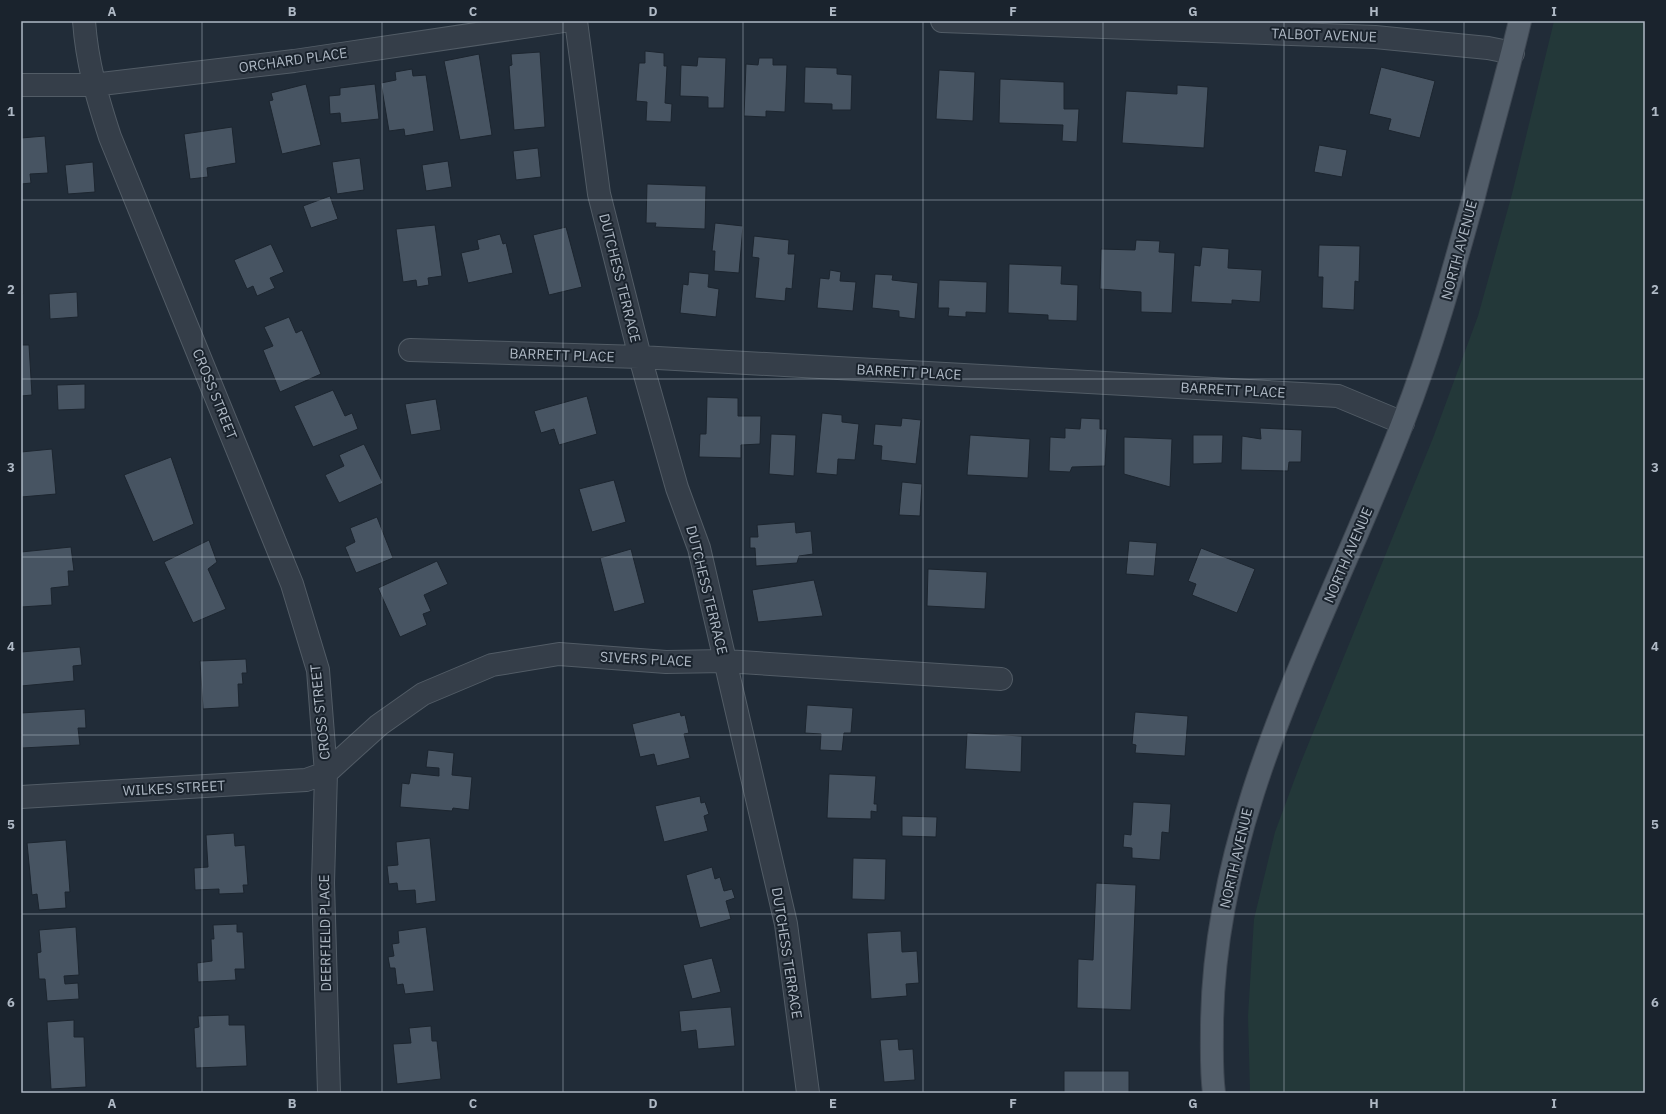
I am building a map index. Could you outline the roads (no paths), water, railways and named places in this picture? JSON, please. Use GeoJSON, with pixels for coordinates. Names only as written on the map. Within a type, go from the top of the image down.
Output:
{"type":"FeatureCollection","features":[{"type":"Feature","properties":{"kind":"main road","name":"NORTH AVENUE"},"geometry":{"type":"LineString","coordinates":[[1214,1093],[1211,1045],[1214,970],[1219,930],[1239,837],[1275,728],[1403,423],[1456,264],[1520,21]]}},
{"type":"Feature","properties":{"kind":"street","name":"CROSS STREET"},"geometry":{"type":"LineString","coordinates":[[84,21],[93,85],[110,137],[292,584],[318,670],[326,772]]}},
{"type":"Feature","properties":{"kind":"street","name":"ORCHARD PLACE"},"geometry":{"type":"LineString","coordinates":[[21,85],[93,85],[294,61],[564,21]]}},
{"type":"Feature","properties":{"kind":"street","name":"DUTCHESS TERRACE"},"geometry":{"type":"LineString","coordinates":[[576,21],[599,194],[640,357],[677,488],[699,548],[786,924],[808,1093]]}},
{"type":"Feature","properties":{"kind":"street","name":"TALBOT AVENUE"},"geometry":{"type":"LineString","coordinates":[[942,21],[1375,37],[1488,48],[1512,53]]}},
{"type":"Feature","properties":{"kind":"street","name":"BARRETT PLACE"},"geometry":{"type":"LineString","coordinates":[[410,350],[640,357],[1338,396],[1403,423]]}},
{"type":"Feature","properties":{"kind":"street","name":"SIVERS PLACE"},"geometry":{"type":"LineString","coordinates":[[326,772],[379,725],[423,694],[492,665],[559,654],[666,662],[725,661],[1001,679]]}},
{"type":"Feature","properties":{"kind":"street","name":"WILKES STREET"},"geometry":{"type":"LineString","coordinates":[[21,797],[306,780],[326,772]]}},
{"type":"Feature","properties":{"kind":"street","name":"DEERFIELD PLACE"},"geometry":{"type":"LineString","coordinates":[[326,772],[323,883],[329,1093]]}}]}
